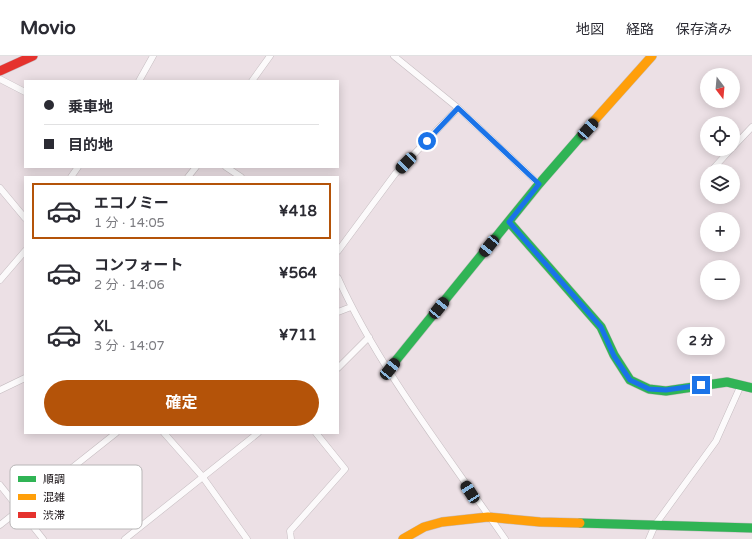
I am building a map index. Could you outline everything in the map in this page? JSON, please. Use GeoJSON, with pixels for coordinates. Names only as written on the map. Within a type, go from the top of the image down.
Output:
{"type":"FeatureCollection","features":[{"type":"Feature","properties":{"kind":"street"},"geometry":{"type":"LineString","coordinates":[[0,71],[33,56]]}},
{"type":"Feature","properties":{"kind":"street"},"geometry":{"type":"LineString","coordinates":[[140,80],[153,56]]}},
{"type":"Feature","properties":{"kind":"street"},"geometry":{"type":"LineString","coordinates":[[253,80],[270,56]]}},
{"type":"Feature","properties":{"kind":"street"},"geometry":{"type":"LineString","coordinates":[[394,56],[458,108],[539,184]]}},
{"type":"Feature","properties":{"kind":"street"},"geometry":{"type":"LineString","coordinates":[[390,369],[539,184],[652,56]]}},
{"type":"Feature","properties":{"kind":"street"},"geometry":{"type":"LineString","coordinates":[[0,80],[24,92]]}},
{"type":"Feature","properties":{"kind":"street"},"geometry":{"type":"LineString","coordinates":[[339,250],[395,174],[458,108]]}},
{"type":"Feature","properties":{"kind":"street"},"geometry":{"type":"LineString","coordinates":[[740,140],[752,127]]}},
{"type":"Feature","properties":{"kind":"street"},"geometry":{"type":"LineString","coordinates":[[717,164],[725,156]]}},
{"type":"Feature","properties":{"kind":"street"},"geometry":{"type":"LineString","coordinates":[[189,176],[195,168]]}},
{"type":"Feature","properties":{"kind":"street"},"geometry":{"type":"LineString","coordinates":[[228,168],[240,176]]}},
{"type":"Feature","properties":{"kind":"street"},"geometry":{"type":"LineString","coordinates":[[0,188],[24,217]]}},
{"type":"Feature","properties":{"kind":"street"},"geometry":{"type":"LineString","coordinates":[[509,222],[601,327],[614,356],[630,380],[649,389],[666,390],[727,382],[752,388]]}},
{"type":"Feature","properties":{"kind":"street"},"geometry":{"type":"LineString","coordinates":[[0,280],[24,252]]}},
{"type":"Feature","properties":{"kind":"street"},"geometry":{"type":"LineString","coordinates":[[339,280],[351,307],[369,337],[504,539]]}},
{"type":"Feature","properties":{"kind":"street"},"geometry":{"type":"LineString","coordinates":[[339,312],[351,307]]}},
{"type":"Feature","properties":{"kind":"street"},"geometry":{"type":"LineString","coordinates":[[339,367],[369,337]]}},
{"type":"Feature","properties":{"kind":"street"},"geometry":{"type":"LineString","coordinates":[[0,390],[24,378]]}},
{"type":"Feature","properties":{"kind":"street"},"geometry":{"type":"LineString","coordinates":[[649,539],[655,525],[716,441],[741,385]]}},
{"type":"Feature","properties":{"kind":"street"},"geometry":{"type":"LineString","coordinates":[[75,465],[115,434]]}},
{"type":"Feature","properties":{"kind":"street"},"geometry":{"type":"LineString","coordinates":[[165,434],[202,476],[248,539]]}},
{"type":"Feature","properties":{"kind":"street"},"geometry":{"type":"LineString","coordinates":[[142,525],[257,434]]}},
{"type":"Feature","properties":{"kind":"street"},"geometry":{"type":"LineString","coordinates":[[291,539],[290,531],[345,470],[317,434]]}},
{"type":"Feature","properties":{"kind":"street"},"geometry":{"type":"LineString","coordinates":[[0,485],[10,498]]}},
{"type":"Feature","properties":{"kind":"street"},"geometry":{"type":"LineString","coordinates":[[0,525],[10,517]]}},
{"type":"Feature","properties":{"kind":"street"},"geometry":{"type":"LineString","coordinates":[[403,539],[424,527],[442,522],[456,519],[488,517],[540,522],[752,528]]}},
{"type":"Feature","properties":{"kind":"street"},"geometry":{"type":"LineString","coordinates":[[35,529],[43,539]]}},
{"type":"Feature","properties":{"kind":"street"},"geometry":{"type":"LineString","coordinates":[[125,539],[137,529]]}},
{"type":"Feature","properties":{"kind":"traffic: fast"},"geometry":{"type":"LineString","coordinates":[[389,369],[539,184],[593,122]]}},
{"type":"Feature","properties":{"kind":"traffic: fast"},"geometry":{"type":"LineString","coordinates":[[509,222],[601,327],[614,355],[630,380],[649,389],[666,391],[727,382],[752,388]]}},
{"type":"Feature","properties":{"kind":"traffic: fast"},"geometry":{"type":"LineString","coordinates":[[580,523],[752,528]]}},
{"type":"Feature","properties":{"kind":"traffic: slow"},"geometry":{"type":"LineString","coordinates":[[593,122],[652,56]]}},
{"type":"Feature","properties":{"kind":"traffic: slow"},"geometry":{"type":"LineString","coordinates":[[403,539],[424,527],[442,522],[488,517],[540,522],[580,523]]}},
{"type":"Feature","properties":{"kind":"traffic: jam"},"geometry":{"type":"LineString","coordinates":[[0,71],[33,56]]}},
{"type":"Feature","properties":{"kind":"route"},"geometry":{"type":"LineString","coordinates":[[427,141],[458,108],[539,184],[509,222],[580,305],[601,327],[614,356],[630,380],[649,389],[666,390],[701,385]]}}]}
